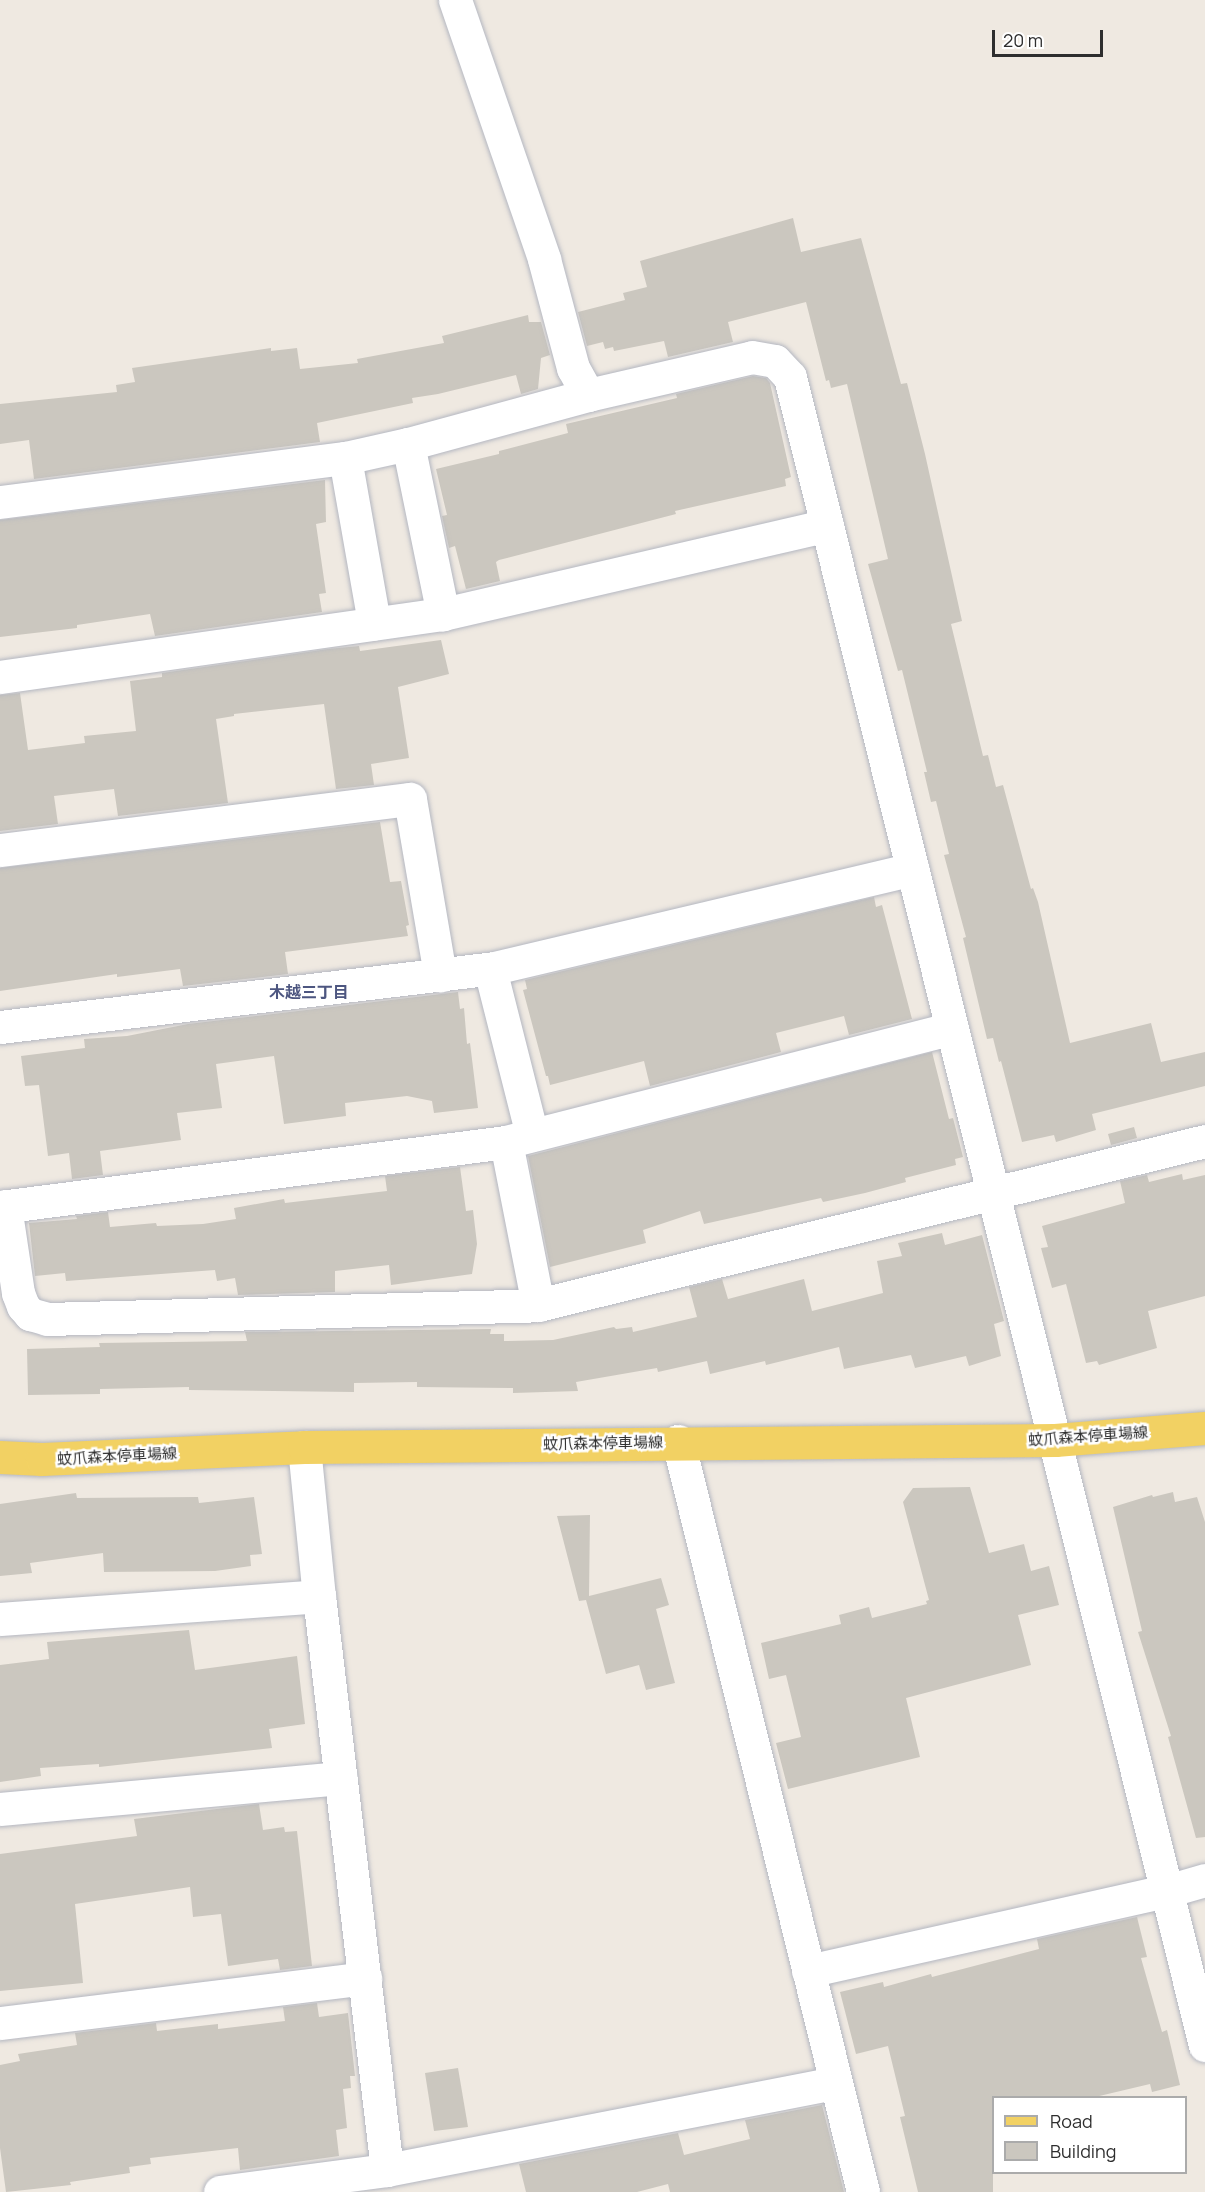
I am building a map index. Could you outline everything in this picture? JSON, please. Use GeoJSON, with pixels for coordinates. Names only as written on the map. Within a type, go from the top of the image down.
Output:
{"type":"FeatureCollection","features":[{"type":"Feature","properties":{"kind":"main road","name":"蚊爪森本停車場線"},"geometry":{"type":"LineString","coordinates":[[0,1457],[42,1459],[304,1447],[1054,1440],[1205,1428]]}},
{"type":"Feature","properties":{"kind":"street"},"geometry":{"type":"LineString","coordinates":[[455,0],[544,259],[573,368],[588,395]]}},
{"type":"Feature","properties":{"kind":"street"},"geometry":{"type":"LineString","coordinates":[[0,502],[345,458],[408,444],[588,395],[752,357],[775,361],[790,377],[1205,2045]]}},
{"type":"Feature","properties":{"kind":"street"},"geometry":{"type":"LineString","coordinates":[[408,444],[443,614]]}},
{"type":"Feature","properties":{"kind":"street"},"geometry":{"type":"LineString","coordinates":[[345,458],[374,623]]}},
{"type":"Feature","properties":{"kind":"street"},"geometry":{"type":"LineString","coordinates":[[0,677],[443,614],[827,525]]}},
{"type":"Feature","properties":{"kind":"street"},"geometry":{"type":"LineString","coordinates":[[0,850],[410,799],[440,975]]}},
{"type":"Feature","properties":{"kind":"street"},"geometry":{"type":"LineString","coordinates":[[0,1027],[490,969],[912,868]]}},
{"type":"Feature","properties":{"kind":"street"},"geometry":{"type":"LineString","coordinates":[[490,969],[519,1138],[538,1305]]}},
{"type":"Feature","properties":{"kind":"street"},"geometry":{"type":"LineString","coordinates":[[952,1028],[519,1138],[3,1207],[18,1293],[23,1306],[30,1314],[47,1319],[538,1305],[1205,1141]]}},
{"type":"Feature","properties":{"kind":"street"},"geometry":{"type":"LineString","coordinates":[[678,1442],[863,2192]]}},
{"type":"Feature","properties":{"kind":"street"},"geometry":{"type":"LineString","coordinates":[[304,1447],[319,1596],[387,2170]]}},
{"type":"Feature","properties":{"kind":"street"},"geometry":{"type":"LineString","coordinates":[[0,1619],[319,1596]]}},
{"type":"Feature","properties":{"kind":"street"},"geometry":{"type":"LineString","coordinates":[[0,1809],[341,1778]]}},
{"type":"Feature","properties":{"kind":"street"},"geometry":{"type":"LineString","coordinates":[[808,1971],[1167,1891],[1205,1880]]}},
{"type":"Feature","properties":{"kind":"street"},"geometry":{"type":"LineString","coordinates":[[0,2023],[365,1978]]}},
{"type":"Feature","properties":{"kind":"street"},"geometry":{"type":"LineString","coordinates":[[220,2192],[387,2170],[836,2083]]}},
{"type":"Feature","properties":{"kind":"building"},"geometry":{"type":"Polygon","coordinates":[[[793,218],[801,252],[861,238],[901,384],[907,383],[925,454],[962,621],[951,624],[983,756],[988,755],[996,787],[1003,785],[1031,889],[1033,888],[1038,902],[1070,1043],[1151,1023],[1161,1062],[1205,1052],[1205,1086],[1092,1114],[1096,1130],[1056,1142],[1054,1135],[1022,1142],[1001,1061],[999,1062],[993,1038],[987,1039],[963,938],[966,937],[944,855],[949,854],[936,801],[931,802],[924,772],[927,772],[902,670],[898,671],[868,564],[888,559],[847,384],[831,388],[829,380],[826,381],[806,302],[728,322],[733,342],[668,357],[664,341],[614,351],[613,347],[605,349],[603,342],[587,346],[578,312],[625,300],[623,293],[647,287],[640,261],[793,218]]]}},
{"type":"Feature","properties":{"kind":"building"},"geometry":{"type":"Polygon","coordinates":[[[528,315],[529,322],[541,322],[550,355],[541,358],[538,389],[521,394],[516,375],[412,398],[413,403],[317,423],[320,442],[34,479],[29,440],[0,444],[0,404],[117,392],[116,385],[135,382],[132,368],[271,348],[271,351],[297,348],[300,369],[358,363],[357,359],[444,343],[442,336],[528,315]]]}},
{"type":"Feature","properties":{"kind":"building"},"geometry":{"type":"Polygon","coordinates":[[[753,376],[766,378],[770,383],[791,477],[785,479],[786,486],[675,511],[676,514],[499,560],[496,562],[500,581],[466,589],[455,546],[449,548],[442,516],[447,515],[436,469],[499,454],[499,451],[568,433],[566,424],[677,398],[676,394],[753,376]]]}},
{"type":"Feature","properties":{"kind":"building"},"geometry":{"type":"Polygon","coordinates":[[[325,480],[326,522],[316,524],[326,593],[319,594],[322,612],[155,636],[150,614],[77,625],[77,628],[0,637],[0,520],[325,480]]]}},
{"type":"Feature","properties":{"kind":"building"},"geometry":{"type":"Polygon","coordinates":[[[441,640],[449,674],[398,687],[409,758],[371,764],[374,785],[336,789],[324,704],[234,714],[234,716],[216,719],[228,803],[118,816],[114,789],[54,796],[58,824],[0,831],[0,695],[20,693],[28,750],[85,743],[84,736],[136,731],[130,681],[162,677],[162,673],[328,649],[359,646],[360,651],[441,640]]]}},
{"type":"Feature","properties":{"kind":"building"},"geometry":{"type":"Polygon","coordinates":[[[380,822],[390,882],[401,881],[409,925],[406,926],[408,936],[285,952],[288,974],[183,986],[180,969],[117,977],[117,974],[0,991],[0,868],[380,822]]]}},
{"type":"Feature","properties":{"kind":"building"},"geometry":{"type":"Polygon","coordinates":[[[874,897],[876,907],[882,905],[912,1019],[849,1035],[844,1016],[776,1033],[781,1052],[650,1086],[644,1061],[550,1085],[523,990],[527,989],[525,980],[874,897]]]}},
{"type":"Feature","properties":{"kind":"building"},"geometry":{"type":"Polygon","coordinates":[[[458,992],[460,1009],[464,1008],[467,1044],[470,1043],[478,1108],[434,1113],[432,1101],[407,1096],[345,1103],[346,1116],[284,1124],[274,1056],[216,1064],[222,1108],[177,1113],[181,1140],[100,1151],[103,1175],[72,1179],[69,1153],[48,1156],[39,1085],[25,1086],[21,1056],[85,1048],[84,1039],[127,1036],[188,1024],[458,992]]]}},
{"type":"Feature","properties":{"kind":"building"},"geometry":{"type":"Polygon","coordinates":[[[932,1052],[949,1119],[953,1118],[963,1157],[955,1159],[956,1165],[905,1178],[906,1182],[865,1193],[823,1202],[821,1198],[704,1224],[700,1211],[643,1230],[646,1243],[550,1267],[528,1156],[932,1052]]]}},
{"type":"Feature","properties":{"kind":"building"},"geometry":{"type":"Polygon","coordinates":[[[1134,1127],[1137,1138],[1111,1145],[1108,1134],[1134,1127]]]}},
{"type":"Feature","properties":{"kind":"building"},"geometry":{"type":"Polygon","coordinates":[[[460,1167],[466,1211],[473,1210],[477,1244],[472,1274],[391,1285],[389,1265],[335,1271],[335,1292],[238,1295],[235,1278],[217,1281],[215,1270],[66,1281],[65,1273],[35,1276],[29,1223],[77,1219],[76,1216],[108,1212],[110,1227],[156,1223],[157,1226],[203,1224],[236,1219],[234,1208],[284,1199],[285,1203],[387,1191],[385,1176],[460,1167]]]}},
{"type":"Feature","properties":{"kind":"building"},"geometry":{"type":"Polygon","coordinates":[[[1182,1174],[1183,1180],[1205,1175],[1205,1296],[1148,1311],[1157,1348],[1099,1365],[1097,1361],[1086,1363],[1066,1284],[1052,1288],[1041,1248],[1048,1247],[1042,1226],[1125,1203],[1120,1181],[1147,1175],[1149,1182],[1182,1174]]]}},
{"type":"Feature","properties":{"kind":"building"},"geometry":{"type":"Polygon","coordinates":[[[942,1233],[945,1245],[982,1235],[1004,1321],[994,1324],[1001,1356],[969,1366],[966,1356],[915,1368],[911,1355],[844,1369],[839,1347],[766,1365],[765,1361],[710,1374],[707,1361],[658,1372],[657,1368],[576,1382],[578,1391],[513,1393],[513,1388],[417,1387],[417,1382],[354,1383],[354,1392],[189,1390],[189,1387],[100,1389],[100,1394],[28,1395],[27,1349],[100,1347],[99,1343],[247,1341],[245,1332],[491,1329],[490,1334],[504,1334],[504,1341],[553,1340],[614,1327],[616,1329],[632,1327],[633,1332],[697,1317],[689,1287],[722,1279],[728,1299],[804,1279],[812,1311],[883,1293],[877,1261],[902,1256],[898,1243],[942,1233]]]}},
{"type":"Feature","properties":{"kind":"building"},"geometry":{"type":"Polygon","coordinates":[[[970,1487],[989,1553],[1024,1544],[1031,1571],[1049,1566],[1059,1605],[1018,1615],[1031,1665],[906,1698],[920,1757],[788,1789],[776,1743],[801,1737],[786,1675],[769,1679],[761,1643],[841,1624],[839,1615],[869,1607],[872,1618],[927,1604],[926,1601],[929,1600],[903,1502],[913,1488],[970,1487]]]}},
{"type":"Feature","properties":{"kind":"building"},"geometry":{"type":"Polygon","coordinates":[[[1173,1492],[1175,1502],[1197,1497],[1205,1522],[1205,1837],[1196,1838],[1168,1737],[1171,1736],[1138,1632],[1142,1631],[1113,1507],[1152,1495],[1153,1497],[1173,1492]]]}},
{"type":"Feature","properties":{"kind":"building"},"geometry":{"type":"Polygon","coordinates":[[[76,1493],[77,1498],[198,1497],[199,1503],[254,1497],[262,1554],[250,1555],[251,1566],[215,1571],[104,1572],[103,1553],[30,1563],[32,1573],[0,1576],[0,1504],[76,1493]]]}},
{"type":"Feature","properties":{"kind":"building"},"geometry":{"type":"Polygon","coordinates":[[[590,1515],[589,1596],[661,1578],[669,1605],[656,1609],[675,1683],[646,1690],[639,1665],[606,1674],[586,1600],[579,1601],[557,1516],[590,1515]]]}},
{"type":"Feature","properties":{"kind":"building"},"geometry":{"type":"Polygon","coordinates":[[[189,1630],[195,1670],[297,1656],[305,1724],[269,1729],[272,1748],[99,1767],[99,1764],[40,1768],[41,1776],[0,1782],[0,1665],[49,1659],[47,1642],[189,1630]]]}},
{"type":"Feature","properties":{"kind":"building"},"geometry":{"type":"Polygon","coordinates":[[[259,1804],[263,1830],[284,1827],[285,1832],[297,1831],[312,1966],[280,1970],[278,1959],[228,1966],[221,1914],[193,1917],[190,1887],[75,1904],[83,1983],[0,1991],[0,1854],[137,1836],[134,1819],[259,1804]]]}},
{"type":"Feature","properties":{"kind":"building"},"geometry":{"type":"Polygon","coordinates":[[[1137,1917],[1147,1957],[1141,1958],[1162,2032],[1167,2030],[1180,2085],[1152,2092],[1150,2084],[1099,2096],[992,2096],[993,2192],[918,2192],[900,2117],[905,2116],[888,2046],[856,2054],[840,1992],[883,1982],[884,1987],[931,1974],[932,1977],[1039,1949],[1037,1939],[1137,1917]]]}},
{"type":"Feature","properties":{"kind":"building"},"geometry":{"type":"Polygon","coordinates":[[[317,2003],[319,2017],[348,2013],[355,2076],[350,2076],[351,2088],[343,2089],[347,2128],[336,2130],[339,2156],[240,2170],[238,2148],[150,2158],[151,2164],[129,2167],[130,2173],[70,2182],[71,2185],[6,2192],[0,2148],[0,2065],[20,2061],[18,2054],[77,2045],[75,2033],[156,2023],[157,2031],[218,2024],[218,2029],[285,2021],[283,2007],[317,2003]]]}},
{"type":"Feature","properties":{"kind":"building"},"geometry":{"type":"Polygon","coordinates":[[[458,2068],[468,2127],[434,2131],[425,2073],[458,2068]]]}},
{"type":"Feature","properties":{"kind":"building"},"geometry":{"type":"Polygon","coordinates":[[[822,2105],[844,2192],[670,2192],[668,2184],[637,2192],[526,2192],[519,2164],[678,2133],[684,2155],[750,2139],[745,2120],[822,2105]]]}},
{"type":"Feature","properties":{"kind":"district","name":"木越三丁目"},"geometry":{"type":"Point","coordinates":[309,992]}}]}
